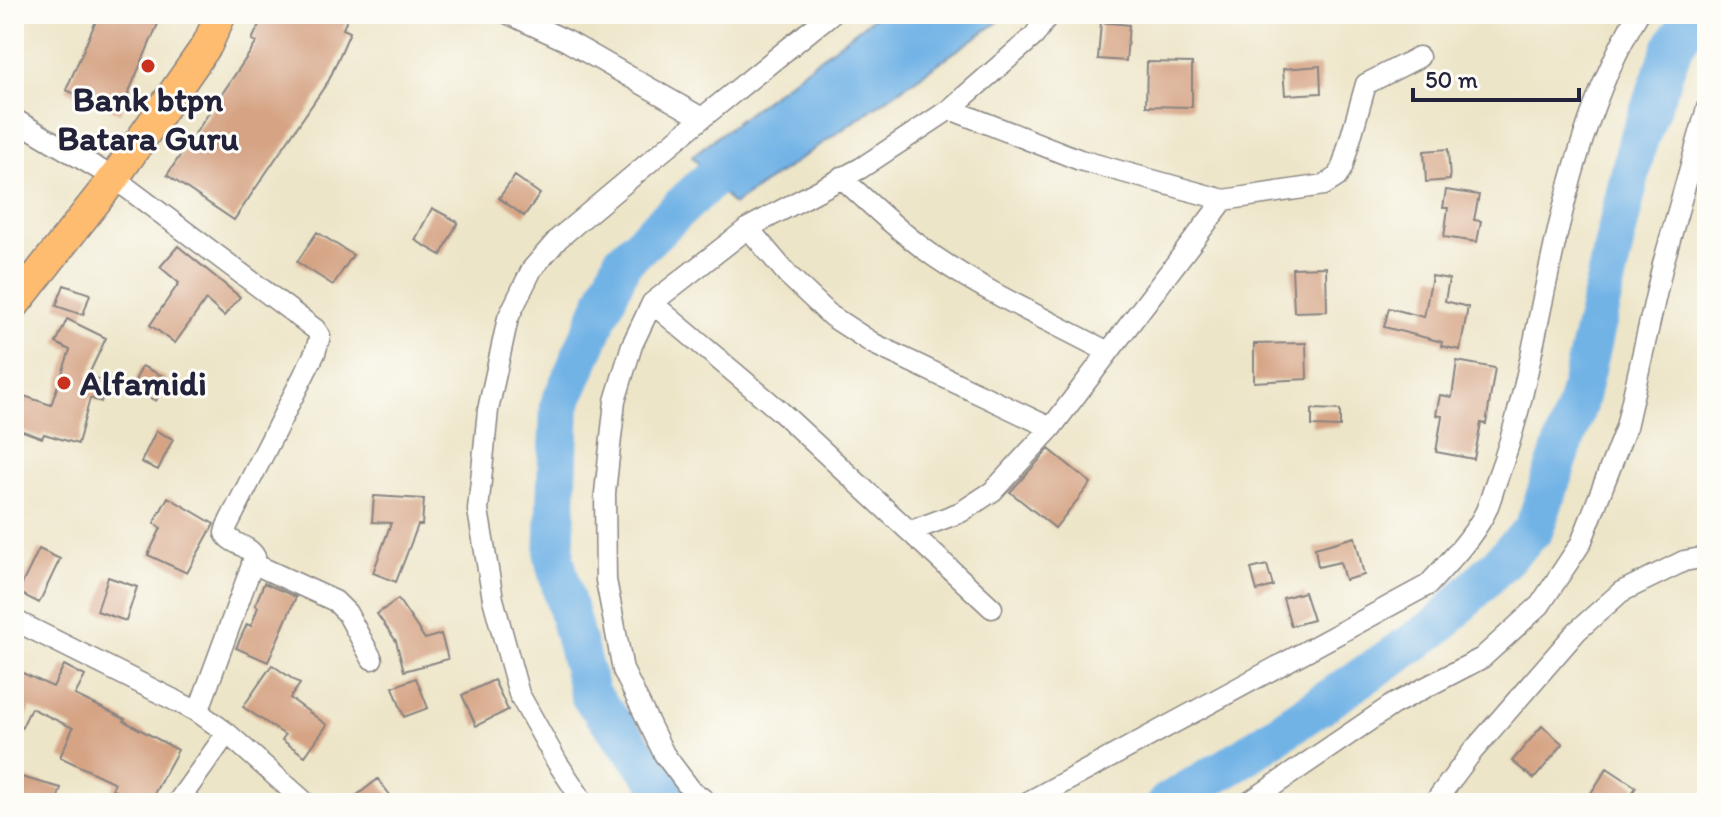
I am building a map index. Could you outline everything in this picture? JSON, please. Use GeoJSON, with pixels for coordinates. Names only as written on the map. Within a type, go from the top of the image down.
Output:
{"type":"FeatureCollection","features":[{"type":"Feature","properties":{"kind":"main road"},"geometry":{"type":"LineString","coordinates":[[14,305],[114,178],[207,45],[221,14]]}},
{"type":"Feature","properties":{"kind":"street"},"geometry":{"type":"LineString","coordinates":[[509,14],[567,41],[702,118]]}},
{"type":"Feature","properties":{"kind":"street"},"geometry":{"type":"LineString","coordinates":[[584,803],[519,694],[493,599],[478,510],[488,410],[508,318],[532,269],[559,238],[831,14]]}},
{"type":"Feature","properties":{"kind":"street"},"geometry":{"type":"LineString","coordinates":[[708,803],[691,790],[664,754],[623,670],[606,580],[605,493],[615,401],[632,345],[652,303],[748,228],[861,168],[950,109],[1034,36],[1049,14]]}},
{"type":"Feature","properties":{"kind":"street"},"geometry":{"type":"LineString","coordinates":[[1026,803],[1428,585],[1452,560],[1484,514],[1509,447],[1550,262],[1576,166],[1598,101],[1638,14]]}},
{"type":"Feature","properties":{"kind":"street"},"geometry":{"type":"LineString","coordinates":[[950,109],[1080,160],[1224,200],[1324,185],[1337,177],[1366,84],[1419,57]]}},
{"type":"Feature","properties":{"kind":"street"},"geometry":{"type":"LineString","coordinates":[[1248,803],[1392,705],[1482,658],[1540,605],[1581,543],[1626,427],[1663,264],[1707,108]]}},
{"type":"Feature","properties":{"kind":"street"},"geometry":{"type":"LineString","coordinates":[[14,119],[114,178],[315,329],[320,336],[315,353],[227,526],[225,533],[228,539],[251,550],[255,557],[198,712]]}},
{"type":"Feature","properties":{"kind":"street"},"geometry":{"type":"LineString","coordinates":[[841,177],[897,228],[935,257],[1108,352]]}},
{"type":"Feature","properties":{"kind":"street"},"geometry":{"type":"LineString","coordinates":[[911,531],[961,512],[993,491],[1051,428],[1224,200]]}},
{"type":"Feature","properties":{"kind":"street"},"geometry":{"type":"LineString","coordinates":[[748,228],[788,275],[831,316],[874,344],[1051,428]]}},
{"type":"Feature","properties":{"kind":"street"},"geometry":{"type":"LineString","coordinates":[[652,303],[781,412],[992,608]]}},
{"type":"Feature","properties":{"kind":"street"},"geometry":{"type":"LineString","coordinates":[[1434,803],[1472,752],[1577,631],[1621,592],[1684,561],[1707,557]]}},
{"type":"Feature","properties":{"kind":"street"},"geometry":{"type":"LineString","coordinates":[[252,563],[335,601],[347,613],[372,659]]}},
{"type":"Feature","properties":{"kind":"street"},"geometry":{"type":"LineString","coordinates":[[14,620],[198,712],[227,733],[306,803]]}},
{"type":"Feature","properties":{"kind":"street"},"geometry":{"type":"LineString","coordinates":[[177,803],[227,733]]}},
{"type":"Feature","properties":{"kind":"water"},"geometry":{"type":"Polygon","coordinates":[[[878,14],[1004,14],[998,22],[733,205],[692,156],[878,14]]]}},
{"type":"Feature","properties":{"kind":"building"},"geometry":{"type":"Polygon","coordinates":[[[99,14],[149,14],[160,19],[120,113],[66,90],[99,14]]]}},
{"type":"Feature","properties":{"kind":"building"},"geometry":{"type":"Polygon","coordinates":[[[264,14],[349,14],[343,29],[350,32],[329,80],[234,220],[167,175],[257,42],[252,40],[264,14]]]}},
{"type":"Feature","properties":{"kind":"building"},"geometry":{"type":"Polygon","coordinates":[[[1101,22],[1129,25],[1126,61],[1098,59],[1101,22]]]}},
{"type":"Feature","properties":{"kind":"building"},"geometry":{"type":"Polygon","coordinates":[[[1147,62],[1192,63],[1192,107],[1146,106],[1147,62]]]}},
{"type":"Feature","properties":{"kind":"building"},"geometry":{"type":"Polygon","coordinates":[[[1320,66],[1321,93],[1285,95],[1283,69],[1320,66]]]}},
{"type":"Feature","properties":{"kind":"building"},"geometry":{"type":"Polygon","coordinates":[[[1448,149],[1450,180],[1426,182],[1424,151],[1448,149]]]}},
{"type":"Feature","properties":{"kind":"building"},"geometry":{"type":"Polygon","coordinates":[[[515,176],[540,194],[524,216],[499,198],[515,176]]]}},
{"type":"Feature","properties":{"kind":"building"},"geometry":{"type":"Polygon","coordinates":[[[1446,190],[1479,195],[1474,220],[1481,221],[1477,242],[1444,237],[1448,208],[1443,208],[1446,190]]]}},
{"type":"Feature","properties":{"kind":"building"},"geometry":{"type":"Polygon","coordinates":[[[432,208],[458,222],[441,255],[415,240],[432,208]]]}},
{"type":"Feature","properties":{"kind":"building"},"geometry":{"type":"Polygon","coordinates":[[[317,232],[353,255],[333,285],[297,262],[317,232]]]}},
{"type":"Feature","properties":{"kind":"building"},"geometry":{"type":"Polygon","coordinates":[[[178,246],[240,297],[224,316],[206,300],[175,343],[150,325],[179,283],[160,267],[178,246]]]}},
{"type":"Feature","properties":{"kind":"building"},"geometry":{"type":"Polygon","coordinates":[[[1326,267],[1327,311],[1294,312],[1292,268],[1326,267]]]}},
{"type":"Feature","properties":{"kind":"building"},"geometry":{"type":"Polygon","coordinates":[[[1432,276],[1449,279],[1445,301],[1468,307],[1460,350],[1441,346],[1442,342],[1384,327],[1389,308],[1424,317],[1432,276]]]}},
{"type":"Feature","properties":{"kind":"building"},"geometry":{"type":"Polygon","coordinates":[[[64,285],[90,294],[83,315],[56,306],[64,285]]]}},
{"type":"Feature","properties":{"kind":"building"},"geometry":{"type":"Polygon","coordinates":[[[67,319],[106,338],[88,376],[108,382],[101,402],[90,398],[78,444],[44,434],[42,438],[14,428],[24,396],[51,405],[70,350],[56,343],[67,319]]]}},
{"type":"Feature","properties":{"kind":"building"},"geometry":{"type":"Polygon","coordinates":[[[1306,343],[1307,379],[1254,382],[1254,344],[1306,343]]]}},
{"type":"Feature","properties":{"kind":"building"},"geometry":{"type":"Polygon","coordinates":[[[1457,361],[1495,368],[1486,424],[1481,423],[1474,459],[1436,452],[1442,416],[1436,415],[1440,395],[1452,397],[1457,361]]]}},
{"type":"Feature","properties":{"kind":"building"},"geometry":{"type":"Polygon","coordinates":[[[142,366],[167,378],[156,401],[131,389],[142,366]]]}},
{"type":"Feature","properties":{"kind":"building"},"geometry":{"type":"Polygon","coordinates":[[[1312,409],[1340,410],[1340,427],[1312,426],[1312,409]]]}},
{"type":"Feature","properties":{"kind":"building"},"geometry":{"type":"Polygon","coordinates":[[[156,431],[173,439],[158,470],[141,462],[156,431]]]}},
{"type":"Feature","properties":{"kind":"building"},"geometry":{"type":"Polygon","coordinates":[[[1049,449],[1091,483],[1055,528],[1010,492],[1049,449]]]}},
{"type":"Feature","properties":{"kind":"building"},"geometry":{"type":"Polygon","coordinates":[[[374,496],[424,499],[422,525],[418,525],[396,582],[373,573],[391,523],[372,522],[374,496]]]}},
{"type":"Feature","properties":{"kind":"building"},"geometry":{"type":"Polygon","coordinates":[[[168,497],[214,524],[187,573],[148,555],[161,528],[154,523],[168,497]]]}},
{"type":"Feature","properties":{"kind":"building"},"geometry":{"type":"Polygon","coordinates":[[[1355,537],[1364,575],[1345,580],[1340,562],[1318,567],[1315,548],[1355,537]]]}},
{"type":"Feature","properties":{"kind":"building"},"geometry":{"type":"Polygon","coordinates":[[[39,549],[60,559],[39,603],[18,592],[39,549]]]}},
{"type":"Feature","properties":{"kind":"building"},"geometry":{"type":"Polygon","coordinates":[[[1267,565],[1273,586],[1257,591],[1251,569],[1267,565]]]}},
{"type":"Feature","properties":{"kind":"building"},"geometry":{"type":"Polygon","coordinates":[[[108,577],[137,587],[126,621],[97,611],[108,577]]]}},
{"type":"Feature","properties":{"kind":"building"},"geometry":{"type":"Polygon","coordinates":[[[264,583],[296,597],[268,662],[236,648],[247,624],[251,626],[264,583]]]}},
{"type":"Feature","properties":{"kind":"building"},"geometry":{"type":"Polygon","coordinates":[[[1304,592],[1313,620],[1291,626],[1283,598],[1304,592]]]}},
{"type":"Feature","properties":{"kind":"building"},"geometry":{"type":"Polygon","coordinates":[[[398,599],[425,639],[441,634],[448,659],[404,671],[396,641],[377,614],[398,599]]]}},
{"type":"Feature","properties":{"kind":"building"},"geometry":{"type":"Polygon","coordinates":[[[64,665],[85,676],[75,695],[178,750],[149,803],[137,803],[112,789],[115,783],[60,757],[73,728],[31,708],[14,744],[14,669],[53,687],[64,665]]]}},
{"type":"Feature","properties":{"kind":"building"},"geometry":{"type":"Polygon","coordinates":[[[272,665],[300,684],[290,698],[327,725],[305,756],[282,740],[285,735],[243,707],[272,665]]]}},
{"type":"Feature","properties":{"kind":"building"},"geometry":{"type":"Polygon","coordinates":[[[416,678],[428,708],[404,717],[393,687],[416,678]]]}},
{"type":"Feature","properties":{"kind":"building"},"geometry":{"type":"Polygon","coordinates":[[[494,680],[508,710],[476,726],[462,695],[494,680]]]}},
{"type":"Feature","properties":{"kind":"building"},"geometry":{"type":"Polygon","coordinates":[[[1542,726],[1563,744],[1534,779],[1512,761],[1542,726]]]}},
{"type":"Feature","properties":{"kind":"building"},"geometry":{"type":"Polygon","coordinates":[[[1607,768],[1636,787],[1626,803],[1606,803],[1591,793],[1607,768]]]}},
{"type":"Feature","properties":{"kind":"building"},"geometry":{"type":"Polygon","coordinates":[[[14,775],[61,788],[56,803],[14,803],[14,775]]]}},
{"type":"Feature","properties":{"kind":"building"},"geometry":{"type":"Polygon","coordinates":[[[378,779],[396,803],[347,803],[378,779]]]}},
{"type":"Feature","properties":{"kind":"waterway"},"geometry":{"type":"LineString","coordinates":[[1167,803],[1236,762],[1439,625],[1534,529],[1577,405],[1637,144],[1673,47],[1695,14]]}},
{"type":"Feature","properties":{"kind":"waterway"},"geometry":{"type":"LineString","coordinates":[[676,803],[590,695],[554,558],[560,405],[622,262],[711,179]]}},
{"type":"Feature","properties":{"kind":"place","name":"Bank btpn Batara Guru"},"geometry":{"type":"Point","coordinates":[148,66]}},
{"type":"Feature","properties":{"kind":"place","name":"Alfamidi"},"geometry":{"type":"Point","coordinates":[64,383]}}]}
